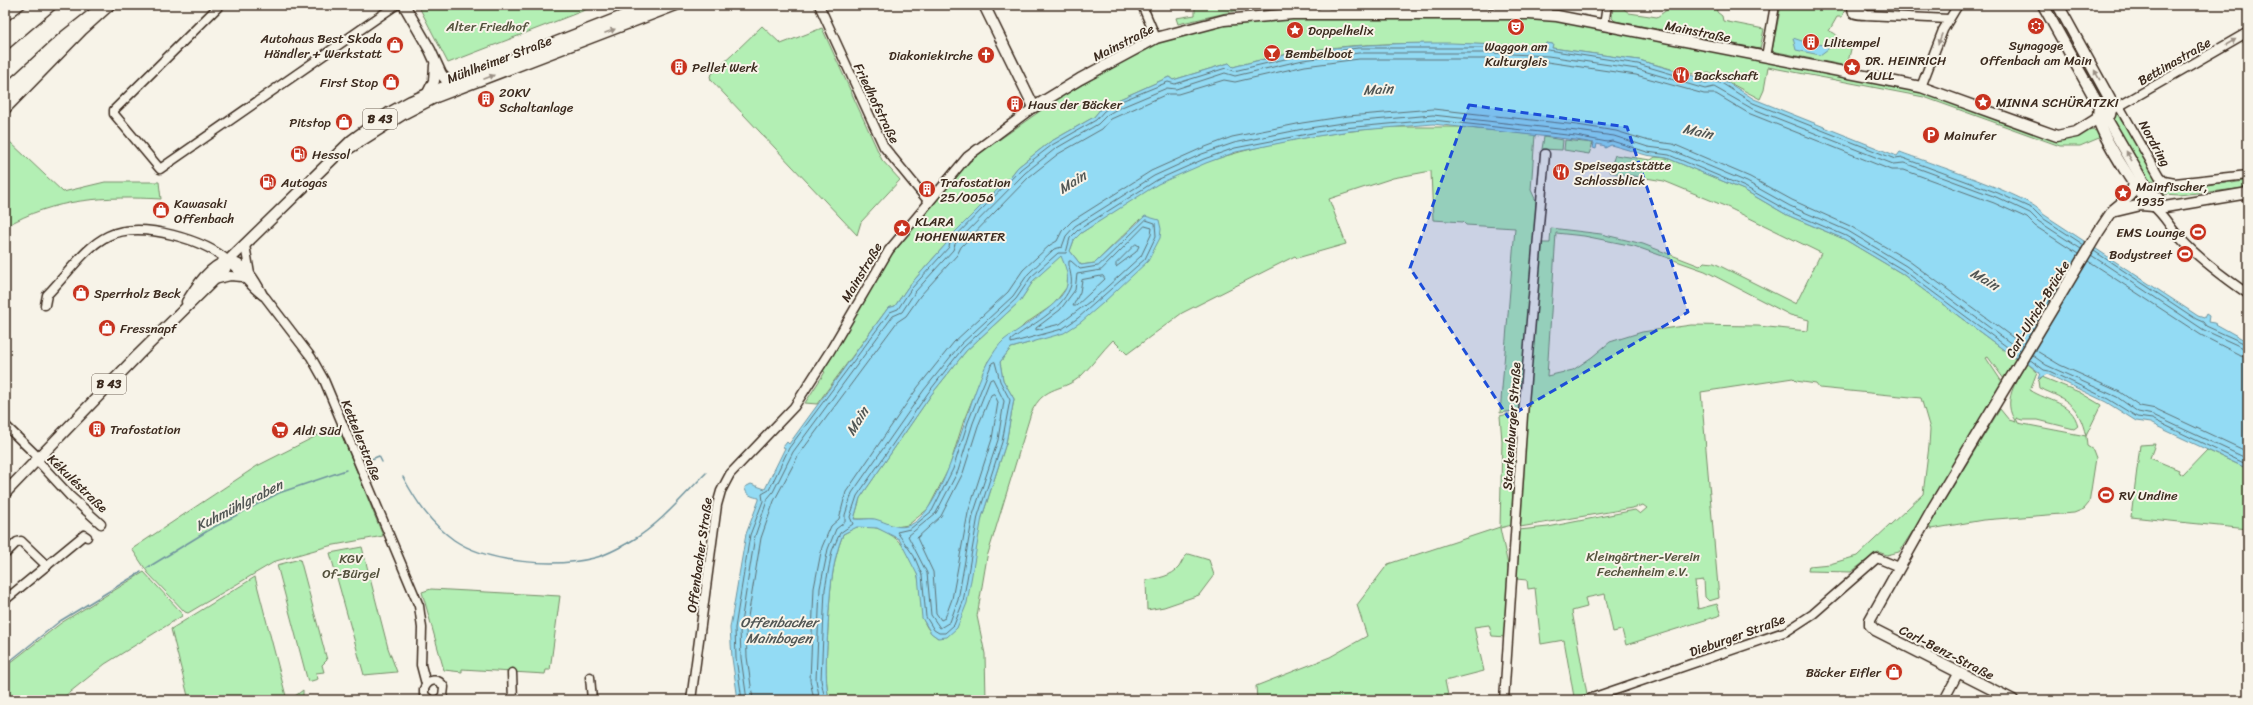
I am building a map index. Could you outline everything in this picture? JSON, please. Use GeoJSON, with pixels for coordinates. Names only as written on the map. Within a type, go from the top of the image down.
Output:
{"type":"FeatureCollection","features":[{"type":"Feature","properties":{"kind":"main road"},"geometry":{"type":"LineString","coordinates":[[404,5],[430,50],[448,75],[451,88]]}},
{"type":"Feature","properties":{"kind":"main road","name":"Mühlheimer Straße"},"geometry":{"type":"LineString","coordinates":[[339,153],[359,143],[405,113],[451,88],[651,5]]}},
{"type":"Feature","properties":{"kind":"main road","name":"Mühlheimer Straße"},"geometry":{"type":"LineString","coordinates":[[5,493],[181,312],[225,269],[228,261],[270,219],[352,140],[381,118],[428,93],[451,88],[676,5]]}},
{"type":"Feature","properties":{"kind":"main road"},"geometry":{"type":"LineString","coordinates":[[984,5],[1034,108]]}},
{"type":"Feature","properties":{"kind":"main road"},"geometry":{"type":"LineString","coordinates":[[2043,5],[2106,113],[2149,200]]}},
{"type":"Feature","properties":{"kind":"main road"},"geometry":{"type":"LineString","coordinates":[[2058,5],[2110,100],[2106,113],[2104,132]]}},
{"type":"Feature","properties":{"kind":"main road","name":"Mainstraße"},"geometry":{"type":"LineString","coordinates":[[1034,108],[1080,79],[1156,38],[1224,20],[1324,9],[1547,10],[1604,26],[1921,87],[2057,136],[2066,136],[2083,128],[2106,113]]}},
{"type":"Feature","properties":{"kind":"main road"},"geometry":{"type":"LineString","coordinates":[[430,50],[434,62],[444,80],[451,88]]}},
{"type":"Feature","properties":{"kind":"main road"},"geometry":{"type":"LineString","coordinates":[[428,93],[434,81],[434,62]]}},
{"type":"Feature","properties":{"kind":"main road","name":"Mainstraße"},"geometry":{"type":"LineString","coordinates":[[2048,133],[2065,131],[2106,113]]}},
{"type":"Feature","properties":{"kind":"main road"},"geometry":{"type":"LineString","coordinates":[[2083,128],[2096,128],[2104,132],[2134,182],[2149,200]]}},
{"type":"Feature","properties":{"kind":"main road"},"geometry":{"type":"LineString","coordinates":[[2123,203],[2132,193],[2134,182]]}},
{"type":"Feature","properties":{"kind":"main road"},"geometry":{"type":"LineString","coordinates":[[2111,213],[2149,200],[2172,206],[2196,200],[2248,193]]}},
{"type":"Feature","properties":{"kind":"main road"},"geometry":{"type":"LineString","coordinates":[[2123,203],[2149,200],[2196,200]]}},
{"type":"Feature","properties":{"kind":"main road","name":"Carl-Ulrich-Brücke"},"geometry":{"type":"LineString","coordinates":[[1870,625],[1871,618],[1899,568],[2099,231],[2111,213],[2123,203]]}},
{"type":"Feature","properties":{"kind":"main road","name":"Mühlheimer Straße"},"geometry":{"type":"LineString","coordinates":[[181,312],[194,290],[218,264],[228,261]]}},
{"type":"Feature","properties":{"kind":"main road","name":"Carl-Benz-Straße"},"geometry":{"type":"LineString","coordinates":[[1870,625],[1876,631],[2013,700]]}},
{"type":"Feature","properties":{"kind":"street"},"geometry":{"type":"LineString","coordinates":[[220,5],[114,110],[114,114],[160,169],[396,5]]}},
{"type":"Feature","properties":{"kind":"street","name":"Friedhofstraße"},"geometry":{"type":"LineString","coordinates":[[819,5],[884,147],[929,202]]}},
{"type":"Feature","properties":{"kind":"street"},"geometry":{"type":"LineString","coordinates":[[1142,5],[1156,38]]}},
{"type":"Feature","properties":{"kind":"street"},"geometry":{"type":"LineString","coordinates":[[1604,26],[1607,5]]}},
{"type":"Feature","properties":{"kind":"street"},"geometry":{"type":"LineString","coordinates":[[1766,57],[1775,5]]}},
{"type":"Feature","properties":{"kind":"street"},"geometry":{"type":"LineString","coordinates":[[1856,5],[1852,8],[1853,13],[1949,19]]}},
{"type":"Feature","properties":{"kind":"street"},"geometry":{"type":"LineString","coordinates":[[1921,87],[1949,19],[1958,5]]}},
{"type":"Feature","properties":{"kind":"street","name":"Bettinastraße"},"geometry":{"type":"LineString","coordinates":[[2106,113],[2248,32]]}},
{"type":"Feature","properties":{"kind":"street","name":"Mainstraße"},"geometry":{"type":"LineString","coordinates":[[787,414],[830,351],[882,259],[972,153],[1034,108]]}},
{"type":"Feature","properties":{"kind":"street","name":"Nordring"},"geometry":{"type":"LineString","coordinates":[[2106,113],[2125,116],[2164,181],[2175,183],[2248,175]]}},
{"type":"Feature","properties":{"kind":"street","name":"Starkenburger Straße"},"geometry":{"type":"LineString","coordinates":[[1504,700],[1523,415],[1544,154]]}},
{"type":"Feature","properties":{"kind":"street"},"geometry":{"type":"LineString","coordinates":[[2149,200],[2166,218],[2176,233],[2188,246],[2248,294]]}},
{"type":"Feature","properties":{"kind":"street"},"geometry":{"type":"LineString","coordinates":[[2166,218],[2172,206]]}},
{"type":"Feature","properties":{"kind":"street","name":"Kettelerstraße"},"geometry":{"type":"LineString","coordinates":[[45,305],[47,295],[93,247],[105,237],[120,230],[140,229],[178,236],[211,249],[246,276],[311,357],[324,380],[419,606],[422,628],[420,655],[430,682]]}},
{"type":"Feature","properties":{"kind":"street"},"geometry":{"type":"LineString","coordinates":[[213,281],[230,276],[246,276],[248,241]]}},
{"type":"Feature","properties":{"kind":"street","name":"Offenbacher Straße"},"geometry":{"type":"LineString","coordinates":[[691,700],[721,491],[730,474],[787,414]]}},
{"type":"Feature","properties":{"kind":"street","name":"Kékuléstraße"},"geometry":{"type":"LineString","coordinates":[[5,425],[38,459],[70,496],[102,524]]}},
{"type":"Feature","properties":{"kind":"street"},"geometry":{"type":"LineString","coordinates":[[5,600],[84,535],[87,537]]}},
{"type":"Feature","properties":{"kind":"street"},"geometry":{"type":"LineString","coordinates":[[5,554],[17,542],[21,541],[46,566]]}},
{"type":"Feature","properties":{"kind":"street","name":"Dieburger Straße"},"geometry":{"type":"LineString","coordinates":[[1586,700],[1787,631],[1808,619],[1877,558],[1899,568]]}},
{"type":"Feature","properties":{"kind":"street"},"geometry":{"type":"LineString","coordinates":[[1944,700],[1959,672]]}},
{"type":"Feature","properties":{"kind":"street"},"geometry":{"type":"LineString","coordinates":[[512,673],[513,700]]}},
{"type":"Feature","properties":{"kind":"street"},"geometry":{"type":"LineString","coordinates":[[590,678],[592,700]]}},
{"type":"Feature","properties":{"kind":"street","name":"Kettelerstraße"},"geometry":{"type":"LineString","coordinates":[[430,682],[442,684],[441,698],[451,700]]}},
{"type":"Feature","properties":{"kind":"street","name":"Kettelerstraße"},"geometry":{"type":"LineString","coordinates":[[427,699],[424,692],[430,682]]}},
{"type":"Feature","properties":{"kind":"highlighted area"},"geometry":{"type":"Polygon","coordinates":[[[1469,105],[1627,127],[1688,312],[1508,417],[1410,268],[1469,105]]]}},
{"type":"Feature","properties":{"kind":"green space","name":"Alter Friedhof"},"geometry":{"type":"Polygon","coordinates":[[[418,5],[598,5],[448,63],[418,5]]]}},
{"type":"Feature","properties":{"kind":"green space"},"geometry":{"type":"Polygon","coordinates":[[[1195,5],[1258,6],[1240,8],[1239,10],[1178,24],[1176,18],[1195,15],[1195,5]]]}},
{"type":"Feature","properties":{"kind":"green space"},"geometry":{"type":"Polygon","coordinates":[[[1479,5],[1481,6],[1400,6],[1479,5]]]}},
{"type":"Feature","properties":{"kind":"green space"},"geometry":{"type":"Polygon","coordinates":[[[1613,5],[1619,5],[1629,13],[1657,17],[1668,9],[1669,5],[1716,5],[1717,12],[1722,16],[1723,21],[1764,29],[1760,49],[1615,21],[1612,18],[1613,5]]]}},
{"type":"Feature","properties":{"kind":"green space"},"geometry":{"type":"Polygon","coordinates":[[[1781,5],[1846,5],[1842,17],[1837,17],[1829,31],[1836,35],[1838,42],[1852,45],[1847,66],[1772,51],[1781,5]]]}},
{"type":"Feature","properties":{"kind":"green space"},"geometry":{"type":"Polygon","coordinates":[[[1299,19],[1544,19],[1926,92],[2059,140],[2091,130],[2100,133],[2099,138],[2080,146],[2060,146],[1924,97],[1768,67],[1764,90],[1760,99],[1711,73],[1689,74],[1639,60],[1552,48],[1552,44],[1546,43],[1546,47],[1427,43],[1350,46],[1312,50],[1273,57],[1233,67],[1229,63],[1173,80],[1169,77],[1102,107],[1094,117],[1050,142],[1018,167],[1010,177],[945,242],[946,244],[908,287],[895,306],[888,308],[817,404],[805,403],[825,372],[820,370],[875,275],[965,166],[979,154],[1060,97],[1166,38],[1226,24],[1299,19]]]}},
{"type":"Feature","properties":{"kind":"green space"},"geometry":{"type":"Polygon","coordinates":[[[762,26],[781,44],[822,28],[882,160],[900,180],[861,222],[857,235],[711,80],[710,76],[762,26]]]}},
{"type":"Feature","properties":{"kind":"green space"},"geometry":{"type":"Polygon","coordinates":[[[2119,108],[2124,117],[2120,119],[2125,126],[2130,126],[2156,179],[2149,183],[2114,121],[2114,112],[2119,108]]]}},
{"type":"Feature","properties":{"kind":"green space"},"geometry":{"type":"Polygon","coordinates":[[[1392,127],[1459,127],[1535,135],[1531,190],[1536,201],[1535,224],[1522,412],[1513,411],[1500,413],[1515,228],[1466,225],[1463,222],[1433,220],[1431,171],[1393,178],[1329,199],[1346,244],[1297,258],[1295,256],[1182,313],[1127,354],[1113,340],[1075,381],[1048,393],[1036,403],[1031,413],[987,557],[977,616],[985,654],[986,700],[829,700],[827,691],[826,664],[830,591],[836,557],[843,534],[857,527],[868,527],[879,529],[888,533],[897,540],[910,557],[915,567],[920,585],[923,618],[926,626],[938,638],[982,517],[1006,443],[1014,399],[1003,380],[1000,362],[1011,348],[1035,341],[1103,303],[1122,284],[1140,219],[1095,263],[1081,265],[1070,251],[1074,240],[1081,233],[1157,184],[1183,171],[1211,161],[1272,144],[1303,138],[1392,127]]]}},
{"type":"Feature","properties":{"kind":"green space"},"geometry":{"type":"Polygon","coordinates":[[[1544,137],[1563,140],[1562,150],[1542,149],[1544,137]]]}},
{"type":"Feature","properties":{"kind":"green space"},"geometry":{"type":"Polygon","coordinates":[[[1565,140],[1593,143],[1589,154],[1564,150],[1565,140]]]}},
{"type":"Feature","properties":{"kind":"green space"},"geometry":{"type":"Polygon","coordinates":[[[9,141],[63,192],[105,182],[159,182],[161,199],[121,198],[81,201],[42,210],[23,217],[5,227],[5,145],[9,141]]]}},
{"type":"Feature","properties":{"kind":"green space","name":"Kleingärtner-Verein Fechenheim e.V."},"geometry":{"type":"Polygon","coordinates":[[[1615,155],[1651,160],[1655,157],[1667,158],[1744,190],[1787,215],[1844,239],[1901,273],[2016,359],[2004,379],[1988,357],[1986,358],[2002,382],[1938,493],[1899,552],[1887,555],[1878,552],[1851,572],[1808,571],[1809,566],[1830,564],[1857,556],[1923,494],[1930,429],[1921,398],[1819,388],[1816,384],[1796,381],[1793,378],[1701,392],[1719,598],[1709,601],[1705,597],[1704,580],[1695,581],[1698,609],[1717,604],[1721,615],[1626,645],[1622,630],[1613,632],[1605,594],[1585,598],[1587,607],[1572,611],[1587,694],[1574,697],[1564,640],[1541,644],[1535,588],[1528,589],[1527,580],[1516,579],[1519,530],[1548,527],[1635,510],[1640,514],[1647,508],[1643,505],[1520,527],[1519,525],[1537,245],[1542,243],[1550,243],[1551,228],[1601,234],[1643,244],[1700,266],[1704,262],[1714,263],[1796,304],[1821,253],[1727,207],[1664,181],[1609,172],[1615,155]],[[1556,233],[1547,376],[1573,370],[1610,342],[1642,332],[1691,325],[1758,326],[1808,331],[1809,320],[1790,315],[1705,271],[1634,246],[1584,236],[1556,233]]]}},
{"type":"Feature","properties":{"kind":"green space"},"geometry":{"type":"Polygon","coordinates":[[[2242,178],[2248,181],[2248,188],[2178,195],[2164,194],[2161,189],[2170,186],[2173,190],[2184,188],[2182,185],[2185,184],[2187,188],[2199,186],[2197,183],[2200,183],[2203,186],[2213,184],[2212,181],[2216,181],[2219,184],[2227,183],[2225,180],[2230,179],[2232,183],[2243,181],[2242,178]]]}},
{"type":"Feature","properties":{"kind":"green space"},"geometry":{"type":"Polygon","coordinates":[[[1061,255],[1068,272],[1067,287],[1053,305],[1025,324],[988,361],[964,420],[949,468],[928,509],[908,525],[896,527],[873,519],[854,519],[860,498],[931,395],[966,351],[1020,301],[1034,280],[1061,255]]]}},
{"type":"Feature","properties":{"kind":"green space"},"geometry":{"type":"Polygon","coordinates":[[[2027,363],[2037,372],[2030,390],[2065,407],[2075,418],[2078,426],[2074,429],[2038,420],[2022,420],[2016,418],[2018,423],[2086,436],[2087,446],[2093,450],[2096,458],[2089,503],[2084,509],[2074,513],[1983,520],[1931,529],[1929,526],[2000,409],[2009,420],[2016,422],[2010,407],[2010,399],[2015,384],[2027,363]]]}},
{"type":"Feature","properties":{"kind":"green space"},"geometry":{"type":"Polygon","coordinates":[[[2042,377],[2079,392],[2101,405],[2086,436],[2079,417],[2070,404],[2065,400],[2039,388],[2038,381],[2042,377]]]}},
{"type":"Feature","properties":{"kind":"green space"},"geometry":{"type":"Polygon","coordinates":[[[1508,414],[1519,416],[1514,520],[1512,520],[1512,525],[1500,528],[1511,579],[1506,637],[1492,636],[1489,625],[1474,627],[1484,671],[1445,681],[1449,700],[1257,700],[1256,686],[1330,657],[1367,636],[1357,605],[1388,564],[1500,527],[1502,441],[1500,416],[1508,414]]]}},
{"type":"Feature","properties":{"kind":"green space"},"geometry":{"type":"Polygon","coordinates":[[[338,425],[383,536],[329,546],[276,561],[188,613],[185,612],[148,573],[132,549],[257,466],[338,425]]]}},
{"type":"Feature","properties":{"kind":"green space"},"geometry":{"type":"Polygon","coordinates":[[[2155,444],[2150,458],[2179,470],[2178,472],[2183,475],[2207,450],[2248,469],[2248,529],[2131,517],[2140,445],[2155,444]]]}},
{"type":"Feature","properties":{"kind":"green space","name":"KGV Of-Bürgel"},"geometry":{"type":"Polygon","coordinates":[[[362,547],[388,648],[397,672],[364,675],[330,553],[362,547]]]}},
{"type":"Feature","properties":{"kind":"green space"},"geometry":{"type":"Polygon","coordinates":[[[1189,554],[1209,560],[1214,575],[1199,595],[1164,607],[1147,610],[1146,580],[1159,578],[1172,573],[1179,567],[1184,558],[1189,554]]]}},
{"type":"Feature","properties":{"kind":"green space"},"geometry":{"type":"Polygon","coordinates":[[[300,559],[327,660],[322,665],[324,672],[316,673],[318,679],[308,682],[277,565],[300,559]]]}},
{"type":"Feature","properties":{"kind":"green space"},"geometry":{"type":"Polygon","coordinates":[[[144,572],[181,612],[182,616],[105,664],[60,700],[5,700],[5,667],[61,623],[144,572]]]}},
{"type":"Feature","properties":{"kind":"green space"},"geometry":{"type":"Polygon","coordinates":[[[255,577],[287,700],[189,700],[171,629],[255,577]]]}},
{"type":"Feature","properties":{"kind":"green space"},"geometry":{"type":"Polygon","coordinates":[[[431,589],[560,596],[550,670],[546,670],[545,674],[462,669],[462,672],[444,670],[422,592],[431,589]]]}},
{"type":"Feature","properties":{"kind":"green space"},"geometry":{"type":"Polygon","coordinates":[[[303,690],[303,700],[290,700],[303,690]]]}},
{"type":"Feature","properties":{"kind":"water"},"geometry":{"type":"Polygon","coordinates":[[[1793,38],[1805,42],[1808,47],[1814,47],[1815,43],[1829,47],[1830,44],[1832,46],[1820,55],[1796,50],[1793,38]]]}},
{"type":"Feature","properties":{"kind":"water"},"geometry":{"type":"Polygon","coordinates":[[[1452,43],[1545,47],[1546,43],[1553,44],[1552,48],[1639,60],[1707,80],[1709,75],[1727,82],[1754,99],[1897,156],[1900,152],[2021,198],[2198,316],[2204,318],[2206,314],[2209,316],[2208,322],[2214,323],[2248,342],[2248,469],[2150,423],[2136,421],[2106,402],[2047,374],[2038,379],[2040,373],[2027,363],[2016,359],[1901,273],[1844,239],[1787,215],[1744,190],[1667,158],[1646,155],[1611,145],[1605,148],[1605,146],[1597,144],[1596,149],[1593,148],[1594,143],[1576,140],[1433,124],[1350,131],[1305,138],[1236,152],[1206,163],[1158,184],[1081,233],[1074,240],[1070,251],[1081,265],[1095,263],[1145,216],[1159,220],[1161,229],[1160,238],[1148,261],[1081,322],[1064,333],[1011,348],[1000,362],[1003,380],[1014,399],[1006,443],[982,517],[967,603],[957,628],[947,637],[938,638],[931,633],[922,618],[918,576],[899,539],[877,528],[857,527],[843,534],[836,557],[832,580],[826,664],[827,691],[829,700],[738,700],[732,658],[730,628],[746,534],[759,500],[759,498],[748,494],[745,487],[751,484],[765,489],[785,448],[783,447],[787,442],[789,444],[888,308],[895,306],[908,287],[946,244],[945,242],[1010,177],[1018,167],[1050,142],[1094,117],[1102,107],[1169,77],[1173,80],[1229,63],[1233,67],[1288,54],[1315,50],[1369,45],[1452,43]],[[1061,256],[1034,280],[1020,301],[966,351],[931,395],[860,498],[854,519],[875,519],[895,526],[903,527],[921,517],[933,500],[945,478],[981,376],[989,360],[1004,340],[1049,308],[1064,292],[1067,285],[1067,277],[1061,256]]]}},
{"type":"Feature","properties":{"kind":"waterway","name":"Kuhmühlgraben"},"geometry":{"type":"LineString","coordinates":[[369,460],[379,456],[382,462]]}},
{"type":"Feature","properties":{"kind":"waterway","name":"Kuhmühlgraben"},"geometry":{"type":"LineString","coordinates":[[147,568],[214,527],[279,493],[346,470]]}},
{"type":"Feature","properties":{"kind":"waterway","name":"Kuhmühlgraben"},"geometry":{"type":"LineString","coordinates":[[403,477],[413,495],[431,519],[445,533],[468,548],[503,558],[542,563],[560,563],[599,557],[633,540],[662,518],[706,473]]}},
{"type":"Feature","properties":{"kind":"waterway","name":"Kuhmühlgraben"},"geometry":{"type":"LineString","coordinates":[[5,665],[60,621],[141,572]]}},
{"type":"Feature","properties":{"kind":"railway"},"geometry":{"type":"LineString","coordinates":[[5,23],[28,5]]}},
{"type":"Feature","properties":{"kind":"railway"},"geometry":{"type":"LineString","coordinates":[[5,52],[60,5]]}},
{"type":"Feature","properties":{"kind":"railway"},"geometry":{"type":"LineString","coordinates":[[5,83],[62,31],[95,5]]}},
{"type":"Feature","properties":{"kind":"railway"},"geometry":{"type":"LineString","coordinates":[[5,117],[86,34],[118,5]]}},
{"type":"Feature","properties":{"kind":"place","name":"Synagoge Offenbach am Main"},"geometry":{"type":"Point","coordinates":[2036,26]}},
{"type":"Feature","properties":{"kind":"place","name":"Waggon am Kulturgleis"},"geometry":{"type":"Point","coordinates":[1516,27]}},
{"type":"Feature","properties":{"kind":"place","name":"Doppelhelix"},"geometry":{"type":"Point","coordinates":[1295,30]}},
{"type":"Feature","properties":{"kind":"place","name":"Lilitempel"},"geometry":{"type":"Point","coordinates":[1811,42]}},
{"type":"Feature","properties":{"kind":"place","name":"Autohaus Best Skoda Händler + Werkstatt"},"geometry":{"type":"Point","coordinates":[395,45]}},
{"type":"Feature","properties":{"kind":"place","name":"Bembelboot"},"geometry":{"type":"Point","coordinates":[1272,53]}},
{"type":"Feature","properties":{"kind":"place","name":"Diakoniekirche"},"geometry":{"type":"Point","coordinates":[986,55]}},
{"type":"Feature","properties":{"kind":"place","name":"Pellet Werk"},"geometry":{"type":"Point","coordinates":[679,67]}},
{"type":"Feature","properties":{"kind":"place","name":"DR. HEINRICH AULL"},"geometry":{"type":"Point","coordinates":[1852,67]}},
{"type":"Feature","properties":{"kind":"place","name":"Backschaft"},"geometry":{"type":"Point","coordinates":[1681,75]}},
{"type":"Feature","properties":{"kind":"place","name":"First Stop"},"geometry":{"type":"Point","coordinates":[391,82]}},
{"type":"Feature","properties":{"kind":"place","name":"20KV Schaltanlage"},"geometry":{"type":"Point","coordinates":[486,99]}},
{"type":"Feature","properties":{"kind":"place","name":"MINNA SCHÜRATZKI"},"geometry":{"type":"Point","coordinates":[1983,102]}},
{"type":"Feature","properties":{"kind":"place","name":"Haus der Bäcker"},"geometry":{"type":"Point","coordinates":[1015,104]}},
{"type":"Feature","properties":{"kind":"place","name":"Pitstop"},"geometry":{"type":"Point","coordinates":[344,122]}},
{"type":"Feature","properties":{"kind":"place","name":"Mainufer"},"geometry":{"type":"Point","coordinates":[1931,135]}},
{"type":"Feature","properties":{"kind":"place","name":"Hessol"},"geometry":{"type":"Point","coordinates":[299,154]}},
{"type":"Feature","properties":{"kind":"place","name":"Speisegaststätte Schlossblick"},"geometry":{"type":"Point","coordinates":[1561,172]}},
{"type":"Feature","properties":{"kind":"place","name":"Autogas"},"geometry":{"type":"Point","coordinates":[268,182]}},
{"type":"Feature","properties":{"kind":"place","name":"Trafostation 25/0056"},"geometry":{"type":"Point","coordinates":[927,189]}},
{"type":"Feature","properties":{"kind":"place","name":"Mainfischer, 1935"},"geometry":{"type":"Point","coordinates":[2123,193]}},
{"type":"Feature","properties":{"kind":"place","name":"Kawasaki Offenbach"},"geometry":{"type":"Point","coordinates":[161,210]}},
{"type":"Feature","properties":{"kind":"place","name":"KLARA HOHENWARTER"},"geometry":{"type":"Point","coordinates":[902,228]}},
{"type":"Feature","properties":{"kind":"place","name":"EMS Lounge"},"geometry":{"type":"Point","coordinates":[2198,232]}},
{"type":"Feature","properties":{"kind":"place","name":"Bodystreet"},"geometry":{"type":"Point","coordinates":[2185,254]}},
{"type":"Feature","properties":{"kind":"place","name":"Sperrholz Beck"},"geometry":{"type":"Point","coordinates":[81,293]}},
{"type":"Feature","properties":{"kind":"place","name":"Fressnapf"},"geometry":{"type":"Point","coordinates":[107,328]}},
{"type":"Feature","properties":{"kind":"place","name":"Trafostation"},"geometry":{"type":"Point","coordinates":[97,429]}},
{"type":"Feature","properties":{"kind":"place","name":"Aldi Süd"},"geometry":{"type":"Point","coordinates":[280,430]}},
{"type":"Feature","properties":{"kind":"place","name":"RV Undine"},"geometry":{"type":"Point","coordinates":[2106,495]}},
{"type":"Feature","properties":{"kind":"place","name":"Bäcker Eifler"},"geometry":{"type":"Point","coordinates":[1894,672]}},
{"type":"Feature","properties":{"kind":"water label","name":"Main"},"geometry":{"type":"Point","coordinates":[1378,89]}},
{"type":"Feature","properties":{"kind":"water label","name":"Main"},"geometry":{"type":"Point","coordinates":[1698,131]}},
{"type":"Feature","properties":{"kind":"water label","name":"Main"},"geometry":{"type":"Point","coordinates":[1072,182]}},
{"type":"Feature","properties":{"kind":"water label","name":"Main"},"geometry":{"type":"Point","coordinates":[1985,279]}},
{"type":"Feature","properties":{"kind":"water label","name":"Main"},"geometry":{"type":"Point","coordinates":[857,421]}},
{"type":"Feature","properties":{"kind":"water label","name":"Offenbacher Mainbogen"},"geometry":{"type":"Point","coordinates":[779,630]}}]}
